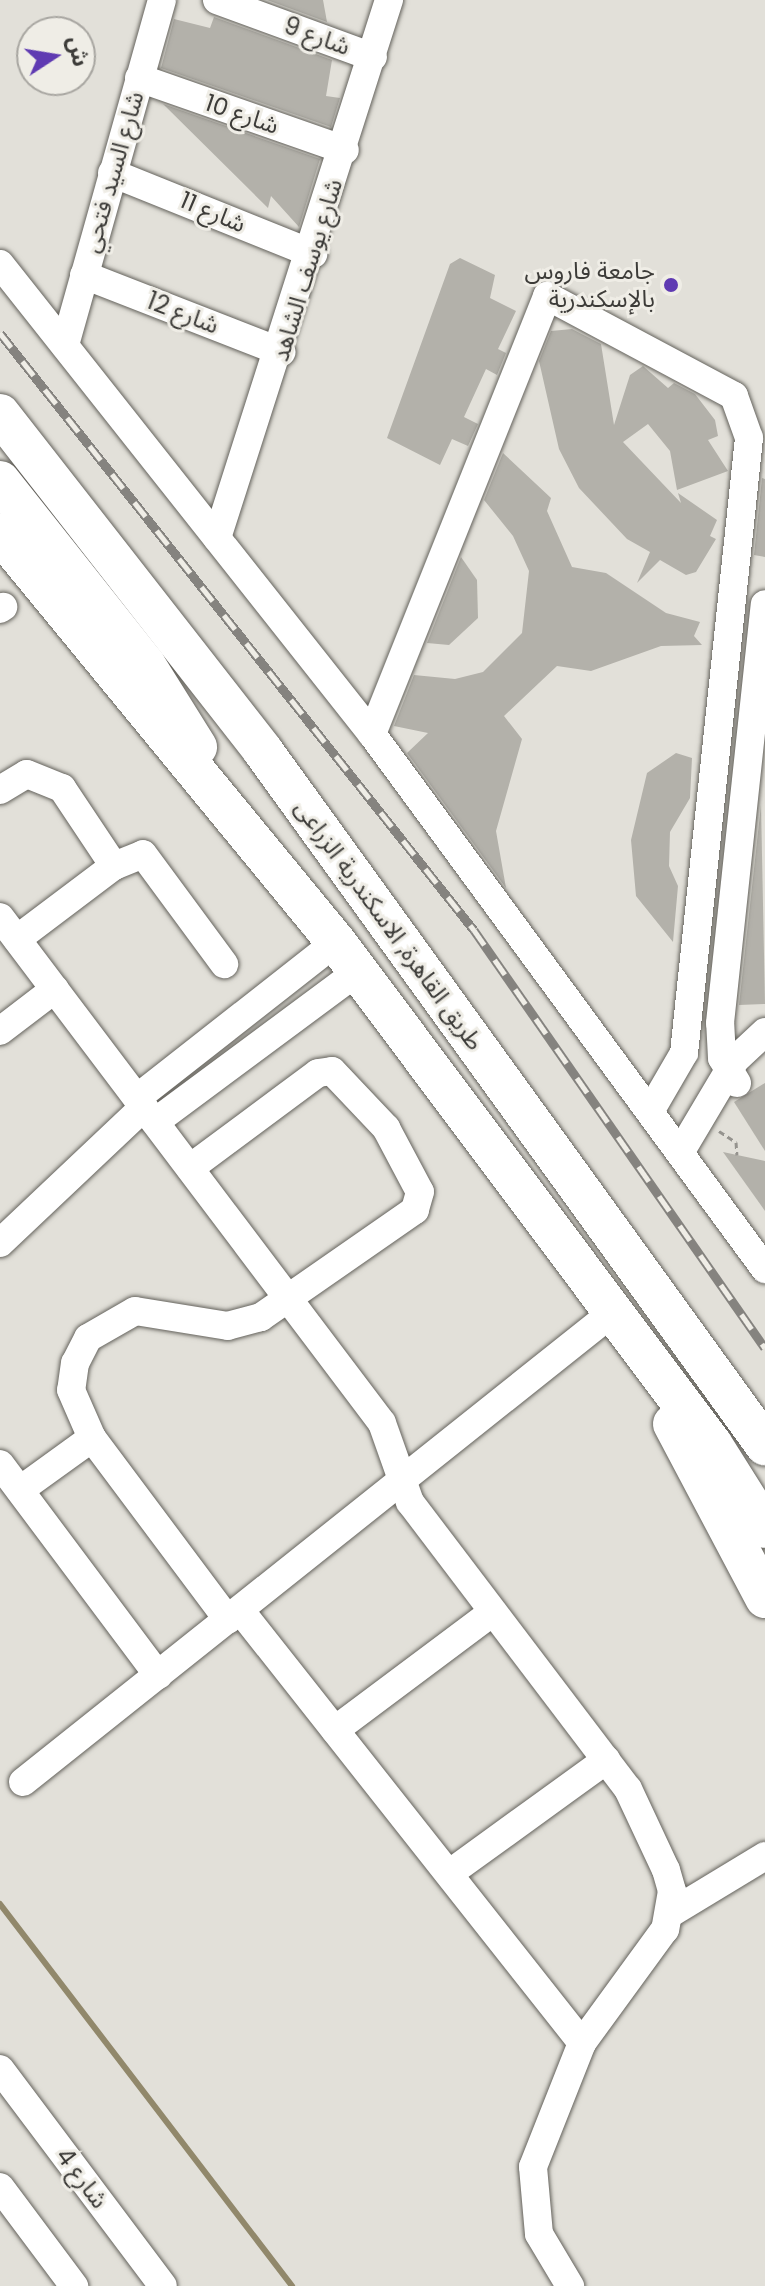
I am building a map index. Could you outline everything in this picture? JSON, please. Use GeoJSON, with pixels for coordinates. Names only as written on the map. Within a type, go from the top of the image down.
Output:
{"type":"FeatureCollection","features":[{"type":"Feature","properties":{"kind":"highway","name":"طريق القاهرة, الاسكندرية الزراعى"},"geometry":{"type":"LineString","coordinates":[[0,414],[263,751],[765,1445]]}},
{"type":"Feature","properties":{"kind":"highway"},"geometry":{"type":"LineString","coordinates":[[0,481],[167,694],[222,809]]}},
{"type":"Feature","properties":{"kind":"highway","name":"طريق القاهرة, الاسكندرية الزراعى"},"geometry":{"type":"LineString","coordinates":[[0,533],[222,809],[347,956],[624,1327],[765,1528]]}},
{"type":"Feature","properties":{"kind":"highway"},"geometry":{"type":"LineString","coordinates":[[624,1327],[765,1598]]}},
{"type":"Feature","properties":{"kind":"street","name":"شارع السيد فتحي"},"geometry":{"type":"LineString","coordinates":[[65,345],[162,0]]}},
{"type":"Feature","properties":{"kind":"street","name":"شارع 9"},"geometry":{"type":"LineString","coordinates":[[217,0],[373,57]]}},
{"type":"Feature","properties":{"kind":"street","name":"شارع يوسف الشاهد"},"geometry":{"type":"LineString","coordinates":[[217,538],[282,352],[389,0]]}},
{"type":"Feature","properties":{"kind":"street","name":"شارع 10"},"geometry":{"type":"LineString","coordinates":[[139,78],[345,150]]}},
{"type":"Feature","properties":{"kind":"street","name":"شارع 11"},"geometry":{"type":"LineString","coordinates":[[112,173],[313,254]]}},
{"type":"Feature","properties":{"kind":"street"},"geometry":{"type":"LineString","coordinates":[[0,264],[372,734],[765,1269]]}},
{"type":"Feature","properties":{"kind":"street","name":"شارع 12"},"geometry":{"type":"LineString","coordinates":[[84,275],[282,352]]}},
{"type":"Feature","properties":{"kind":"street"},"geometry":{"type":"LineString","coordinates":[[372,734],[547,296],[734,396],[749,438],[684,1053],[651,1110]]}},
{"type":"Feature","properties":{"kind":"street"},"geometry":{"type":"LineString","coordinates":[[733,1078],[720,1023],[765,604]]}},
{"type":"Feature","properties":{"kind":"street"},"geometry":{"type":"LineString","coordinates":[[0,790],[27,774],[62,788],[114,866]]}},
{"type":"Feature","properties":{"kind":"street"},"geometry":{"type":"LineString","coordinates":[[224,964],[143,854],[114,866],[8,928],[391,1437],[404,1483],[493,1612],[606,1760],[666,1870],[671,1913]]}},
{"type":"Feature","properties":{"kind":"street"},"geometry":{"type":"LineString","coordinates":[[0,1243],[145,1109],[347,956]]}},
{"type":"Feature","properties":{"kind":"street"},"geometry":{"type":"LineString","coordinates":[[0,1031],[55,989]]}},
{"type":"Feature","properties":{"kind":"street"},"geometry":{"type":"LineString","coordinates":[[684,1156],[765,1032]]}},
{"type":"Feature","properties":{"kind":"street"},"geometry":{"type":"LineString","coordinates":[[684,1156],[712,1128],[733,1078],[765,1047]]}},
{"type":"Feature","properties":{"kind":"street"},"geometry":{"type":"LineString","coordinates":[[190,1168],[318,1073],[344,1076],[366,1101],[404,1157],[418,1205],[289,1298],[228,1326],[163,1311],[109,1320],[75,1363],[71,1390],[92,1438],[234,1615],[335,1730],[582,2043]]}},
{"type":"Feature","properties":{"kind":"street"},"geometry":{"type":"LineString","coordinates":[[23,1782],[404,1483],[624,1327]]}},
{"type":"Feature","properties":{"kind":"street"},"geometry":{"type":"LineString","coordinates":[[20,1490],[92,1438]]}},
{"type":"Feature","properties":{"kind":"street"},"geometry":{"type":"LineString","coordinates":[[0,1464],[158,1675]]}},
{"type":"Feature","properties":{"kind":"street"},"geometry":{"type":"LineString","coordinates":[[335,1730],[493,1612]]}},
{"type":"Feature","properties":{"kind":"street"},"geometry":{"type":"LineString","coordinates":[[450,1873],[606,1760]]}},
{"type":"Feature","properties":{"kind":"street"},"geometry":{"type":"LineString","coordinates":[[570,2286],[539,2234],[533,2167],[582,2043],[671,1913],[765,1856]]}},
{"type":"Feature","properties":{"kind":"street","name":"شارع 4"},"geometry":{"type":"LineString","coordinates":[[0,2069],[163,2286]]}},
{"type":"Feature","properties":{"kind":"street"},"geometry":{"type":"LineString","coordinates":[[0,2187],[74,2286]]}},
{"type":"Feature","properties":{"kind":"path"},"geometry":{"type":"LineString","coordinates":[[712,1128],[736,1142],[737,1155]]}},
{"type":"Feature","properties":{"kind":"building"},"geometry":{"type":"Polygon","coordinates":[[[267,0],[323,0],[327,22],[267,0]]]}},
{"type":"Feature","properties":{"kind":"building"},"geometry":{"type":"Polygon","coordinates":[[[214,17],[332,60],[326,96],[340,98],[331,127],[161,68],[174,19],[210,28],[214,17]]]}},
{"type":"Feature","properties":{"kind":"building"},"geometry":{"type":"Polygon","coordinates":[[[163,104],[320,159],[299,227],[271,196],[268,208],[163,104]]]}},
{"type":"Feature","properties":{"kind":"building"},"geometry":{"type":"Polygon","coordinates":[[[460,258],[495,275],[490,298],[516,311],[498,349],[506,353],[497,375],[486,369],[464,417],[478,424],[468,446],[452,439],[440,465],[387,438],[450,264],[460,258]]]}},
{"type":"Feature","properties":{"kind":"building"},"geometry":{"type":"Polygon","coordinates":[[[572,329],[601,344],[614,425],[630,375],[643,366],[668,388],[674,383],[695,394],[715,420],[718,436],[708,440],[728,471],[677,490],[670,451],[648,424],[623,442],[681,503],[678,493],[717,520],[710,536],[716,539],[696,572],[686,575],[660,560],[637,583],[650,552],[627,539],[579,488],[559,449],[539,361],[551,331],[572,329]]]}},
{"type":"Feature","properties":{"kind":"building"},"geometry":{"type":"Polygon","coordinates":[[[503,453],[551,498],[547,511],[572,567],[606,573],[666,613],[700,622],[694,636],[702,645],[661,646],[591,671],[557,666],[504,716],[522,739],[496,831],[506,888],[407,753],[428,733],[394,726],[414,675],[455,679],[483,672],[522,633],[529,571],[513,536],[484,500],[503,453]]]}},
{"type":"Feature","properties":{"kind":"building"},"geometry":{"type":"Polygon","coordinates":[[[762,478],[765,479],[765,557],[754,555],[762,478]]]}},
{"type":"Feature","properties":{"kind":"building"},"geometry":{"type":"Polygon","coordinates":[[[461,557],[477,580],[478,618],[449,645],[427,643],[461,557]]]}},
{"type":"Feature","properties":{"kind":"building"},"geometry":{"type":"Polygon","coordinates":[[[676,753],[692,758],[690,798],[670,832],[669,866],[678,886],[673,942],[636,896],[631,840],[647,773],[676,753]]]}},
{"type":"Feature","properties":{"kind":"building"},"geometry":{"type":"Polygon","coordinates":[[[761,805],[765,1004],[739,1005],[761,805]]]}},
{"type":"Feature","properties":{"kind":"building"},"geometry":{"type":"Polygon","coordinates":[[[765,1083],[765,1151],[734,1102],[765,1083]]]}},
{"type":"Feature","properties":{"kind":"building"},"geometry":{"type":"Polygon","coordinates":[[[723,1152],[765,1161],[765,1211],[723,1152]]]}},
{"type":"Feature","properties":{"kind":"waterway"},"geometry":{"type":"LineString","coordinates":[[0,1904],[292,2286]]}},
{"type":"Feature","properties":{"kind":"railway"},"geometry":{"type":"LineString","coordinates":[[0,333],[474,930],[765,1348]]}},
{"type":"Feature","properties":{"kind":"place","name":"جامعة فاروس بالإسكندرية"},"geometry":{"type":"Point","coordinates":[671,285]}}]}
